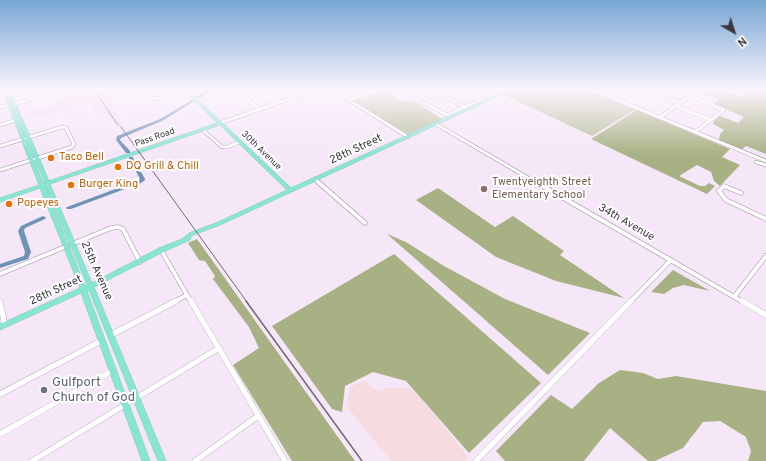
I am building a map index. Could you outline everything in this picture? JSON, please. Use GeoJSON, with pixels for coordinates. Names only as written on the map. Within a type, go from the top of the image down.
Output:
{"type":"FeatureCollection","features":[{"type":"Feature","properties":{"kind":"main road","name":"25th Avenue"},"geometry":{"type":"LineString","coordinates":[[15,112],[69,245],[101,341],[146,461]]}},
{"type":"Feature","properties":{"kind":"main road","name":"30th Avenue"},"geometry":{"type":"LineString","coordinates":[[208,112],[291,191]]}},
{"type":"Feature","properties":{"kind":"main road","name":"28th Street"},"geometry":{"type":"LineString","coordinates":[[3,326],[84,290],[161,250],[184,240],[191,239],[211,227],[463,112]]}},
{"type":"Feature","properties":{"kind":"main road","name":"Pass Road"},"geometry":{"type":"LineString","coordinates":[[0,200],[220,123]]}},
{"type":"Feature","properties":{"kind":"main road","name":"25th Avenue"},"geometry":{"type":"LineString","coordinates":[[69,245],[90,286],[112,335],[162,461]]}},
{"type":"Feature","properties":{"kind":"street","name":"Pass Road"},"geometry":{"type":"LineString","coordinates":[[220,123],[255,112]]}},
{"type":"Feature","properties":{"kind":"street"},"geometry":{"type":"LineString","coordinates":[[367,112],[408,137]]}},
{"type":"Feature","properties":{"kind":"street"},"geometry":{"type":"LineString","coordinates":[[440,112],[445,114],[452,112]]}},
{"type":"Feature","properties":{"kind":"street"},"geometry":{"type":"LineString","coordinates":[[646,112],[766,161]]}},
{"type":"Feature","properties":{"kind":"street"},"geometry":{"type":"LineString","coordinates":[[660,117],[667,112]]}},
{"type":"Feature","properties":{"kind":"street"},"geometry":{"type":"LineString","coordinates":[[689,112],[711,120]]}},
{"type":"Feature","properties":{"kind":"street"},"geometry":{"type":"LineString","coordinates":[[695,132],[722,112]]}},
{"type":"Feature","properties":{"kind":"street"},"geometry":{"type":"LineString","coordinates":[[0,124],[18,119]]}},
{"type":"Feature","properties":{"kind":"street","name":"34th Avenue"},"geometry":{"type":"LineString","coordinates":[[436,124],[766,315]]}},
{"type":"Feature","properties":{"kind":"street"},"geometry":{"type":"LineString","coordinates":[[0,146],[64,127],[74,146],[0,170]]}},
{"type":"Feature","properties":{"kind":"street"},"geometry":{"type":"LineString","coordinates":[[203,130],[222,148],[240,142]]}},
{"type":"Feature","properties":{"kind":"street"},"geometry":{"type":"LineString","coordinates":[[756,162],[766,165]]}},
{"type":"Feature","properties":{"kind":"street"},"geometry":{"type":"LineString","coordinates":[[315,179],[364,223]]}},
{"type":"Feature","properties":{"kind":"street"},"geometry":{"type":"LineString","coordinates":[[741,193],[724,186],[720,191],[726,200],[766,219]]}},
{"type":"Feature","properties":{"kind":"street"},"geometry":{"type":"LineString","coordinates":[[0,274],[111,228],[118,227],[122,229],[140,262]]}},
{"type":"Feature","properties":{"kind":"street"},"geometry":{"type":"LineString","coordinates":[[161,250],[285,461]]}},
{"type":"Feature","properties":{"kind":"street"},"geometry":{"type":"LineString","coordinates":[[734,297],[766,256]]}},
{"type":"Feature","properties":{"kind":"street"},"geometry":{"type":"LineString","coordinates":[[476,461],[671,260]]}},
{"type":"Feature","properties":{"kind":"street"},"geometry":{"type":"LineString","coordinates":[[112,335],[187,295]]}},
{"type":"Feature","properties":{"kind":"street"},"geometry":{"type":"LineString","coordinates":[[0,302],[3,326]]}},
{"type":"Feature","properties":{"kind":"street"},"geometry":{"type":"LineString","coordinates":[[0,394],[101,341]]}},
{"type":"Feature","properties":{"kind":"street"},"geometry":{"type":"LineString","coordinates":[[32,461],[219,348]]}},
{"type":"Feature","properties":{"kind":"street"},"geometry":{"type":"LineString","coordinates":[[0,434],[112,370]]}},
{"type":"Feature","properties":{"kind":"street"},"geometry":{"type":"LineString","coordinates":[[196,461],[258,416]]}},
{"type":"Feature","properties":{"kind":"shaded area"},"geometry":{"type":"Polygon","coordinates":[[[31,112],[61,112],[38,118],[31,116],[31,112]]]}},
{"type":"Feature","properties":{"kind":"shaded area"},"geometry":{"type":"Polygon","coordinates":[[[95,112],[116,112],[124,128],[120,129],[108,116],[102,113],[97,115],[95,112]]]}},
{"type":"Feature","properties":{"kind":"shaded area"},"geometry":{"type":"Polygon","coordinates":[[[364,380],[378,392],[388,388],[412,388],[469,457],[465,461],[391,461],[347,407],[350,387],[364,380]]]}},
{"type":"Feature","properties":{"kind":"green space"},"geometry":{"type":"Polygon","coordinates":[[[370,112],[430,112],[442,119],[408,134],[370,112]]]}},
{"type":"Feature","properties":{"kind":"green space"},"geometry":{"type":"Polygon","coordinates":[[[539,112],[632,112],[592,136],[539,112]]]}},
{"type":"Feature","properties":{"kind":"green space"},"geometry":{"type":"Polygon","coordinates":[[[635,112],[641,112],[730,149],[722,157],[740,165],[720,186],[714,181],[711,172],[697,165],[679,176],[700,186],[705,186],[709,183],[715,186],[707,194],[591,139],[635,112]]]}},
{"type":"Feature","properties":{"kind":"green space"},"geometry":{"type":"Polygon","coordinates":[[[731,112],[766,112],[766,154],[746,146],[741,150],[721,142],[719,139],[720,134],[724,130],[713,124],[714,121],[720,116],[738,123],[744,117],[731,112]]]}},
{"type":"Feature","properties":{"kind":"green space"},"geometry":{"type":"Polygon","coordinates":[[[438,188],[495,227],[513,216],[564,251],[560,255],[624,298],[556,281],[496,257],[416,200],[438,188]]]}},
{"type":"Feature","properties":{"kind":"green space"},"geometry":{"type":"Polygon","coordinates":[[[387,234],[406,242],[444,266],[505,299],[590,333],[548,375],[387,234]]]}},
{"type":"Feature","properties":{"kind":"green space"},"geometry":{"type":"Polygon","coordinates":[[[197,239],[355,461],[292,461],[233,365],[259,348],[249,327],[213,279],[215,276],[205,261],[199,260],[188,243],[197,239]]]}},
{"type":"Feature","properties":{"kind":"green space"},"geometry":{"type":"Polygon","coordinates":[[[394,254],[541,383],[469,453],[406,381],[373,372],[345,386],[342,412],[332,409],[272,326],[394,254]]]}},
{"type":"Feature","properties":{"kind":"green space"},"geometry":{"type":"Polygon","coordinates":[[[673,270],[710,291],[684,285],[673,288],[664,294],[651,292],[673,270]]]}},
{"type":"Feature","properties":{"kind":"green space"},"geometry":{"type":"Polygon","coordinates":[[[620,370],[643,373],[658,379],[676,376],[766,391],[766,461],[748,461],[751,451],[746,437],[720,421],[703,422],[683,448],[655,461],[648,461],[610,428],[584,461],[505,461],[496,451],[551,395],[572,409],[599,383],[620,370]]]}},
{"type":"Feature","properties":{"kind":"waterway"},"geometry":{"type":"LineString","coordinates":[[128,152],[118,140],[119,137],[161,120],[175,112]]}},
{"type":"Feature","properties":{"kind":"waterway"},"geometry":{"type":"LineString","coordinates":[[69,208],[139,182],[143,179],[131,158]]}},
{"type":"Feature","properties":{"kind":"waterway"},"geometry":{"type":"LineString","coordinates":[[0,266],[26,257],[28,252],[21,231],[23,227],[43,218]]}},
{"type":"Feature","properties":{"kind":"railway"},"geometry":{"type":"LineString","coordinates":[[109,112],[118,125]]}},
{"type":"Feature","properties":{"kind":"railway"},"geometry":{"type":"LineString","coordinates":[[121,127],[247,302]]}},
{"type":"Feature","properties":{"kind":"railway"},"geometry":{"type":"LineString","coordinates":[[246,301],[362,461]]}},
{"type":"Feature","properties":{"kind":"place","name":"Taco Bell"},"geometry":{"type":"Point","coordinates":[51,158]}},
{"type":"Feature","properties":{"kind":"place","name":"DQ Grill & Chill"},"geometry":{"type":"Point","coordinates":[118,167]}},
{"type":"Feature","properties":{"kind":"place","name":"Burger King"},"geometry":{"type":"Point","coordinates":[71,185]}},
{"type":"Feature","properties":{"kind":"place","name":"Twentyeighth Street Elementary School"},"geometry":{"type":"Point","coordinates":[484,189]}},
{"type":"Feature","properties":{"kind":"place","name":"Popeyes"},"geometry":{"type":"Point","coordinates":[9,204]}},
{"type":"Feature","properties":{"kind":"place","name":"Gulfport Church of God"},"geometry":{"type":"Point","coordinates":[44,390]}}]}
